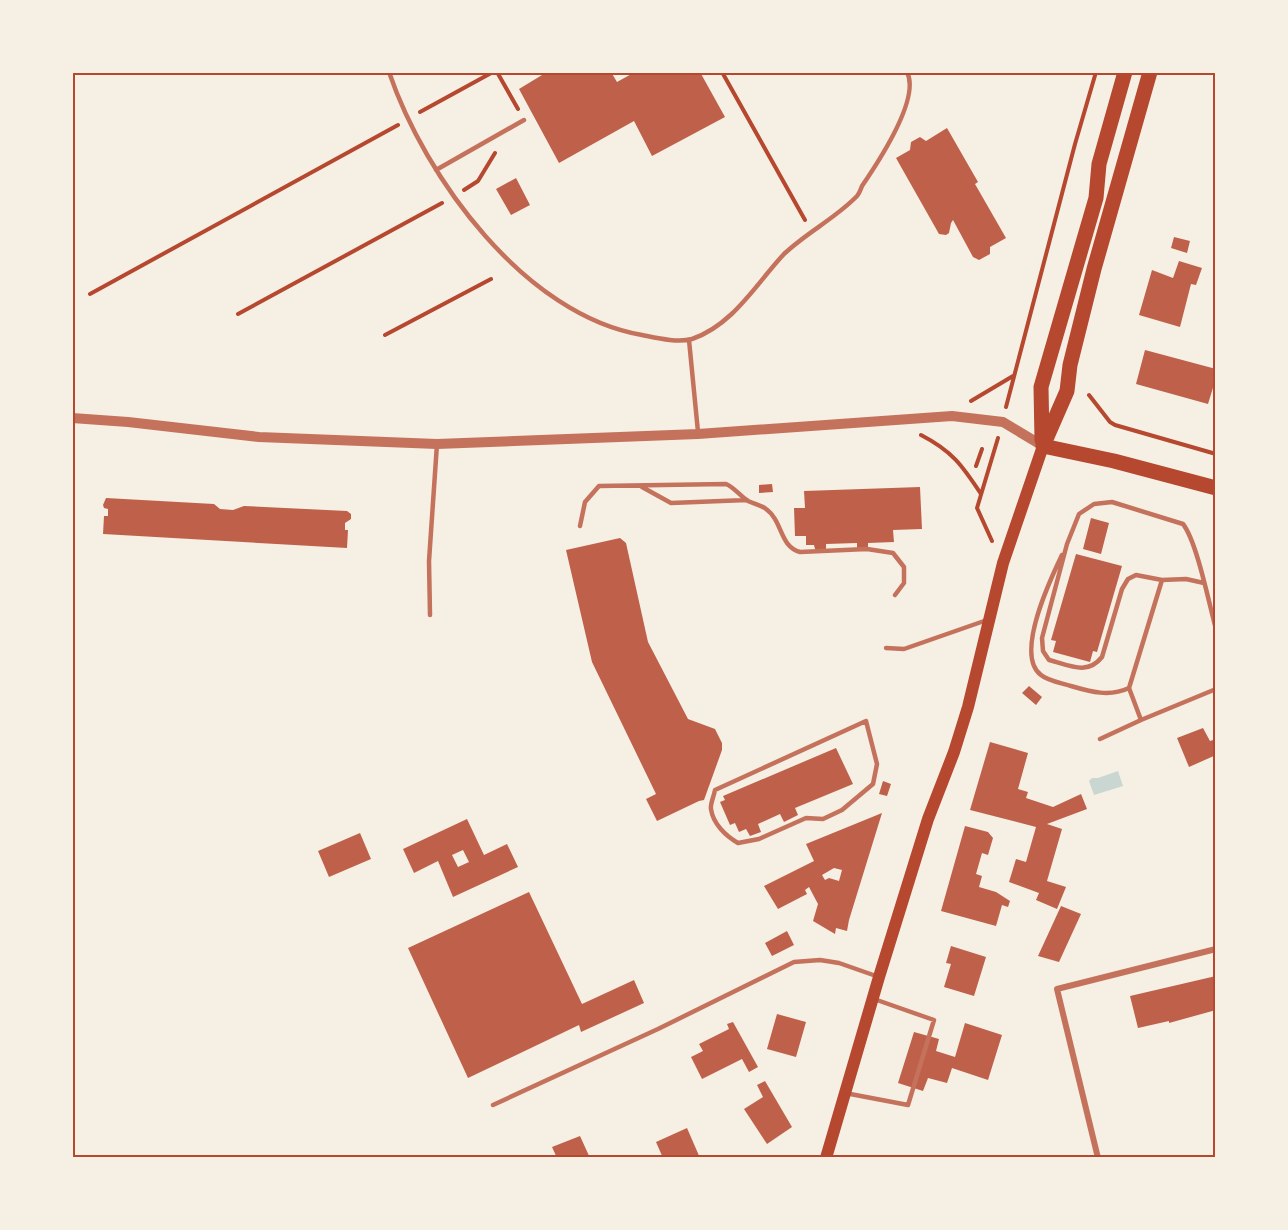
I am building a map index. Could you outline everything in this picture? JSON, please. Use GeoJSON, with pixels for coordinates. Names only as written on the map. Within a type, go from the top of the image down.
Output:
{"type":"FeatureCollection","features":[{"type":"Feature","properties":{"kind":"main road"},"geometry":{"type":"LineString","coordinates":[[1042,446],[1041,387],[1095,198],[1099,164],[1125,72]]}},
{"type":"Feature","properties":{"kind":"main road"},"geometry":{"type":"LineString","coordinates":[[826,1158],[872,998],[928,819],[954,752],[968,707],[1003,563],[1042,446],[1067,391],[1070,365],[1094,269],[1150,72]]}},
{"type":"Feature","properties":{"kind":"main road"},"geometry":{"type":"LineString","coordinates":[[1042,446],[1114,461],[1216,488]]}},
{"type":"Feature","properties":{"kind":"street"},"geometry":{"type":"LineString","coordinates":[[72,418],[259,437],[437,444],[698,434],[952,416],[1003,422],[1042,446]]}},
{"type":"Feature","properties":{"kind":"street"},"geometry":{"type":"LineString","coordinates":[[1098,1158],[1057,989],[1216,949]]}},
{"type":"Feature","properties":{"kind":"lane"},"geometry":{"type":"LineString","coordinates":[[389,72],[408,119],[436,170],[453,196],[493,245],[514,266],[550,295],[589,318],[616,329],[659,338],[688,340],[719,324],[742,303],[784,254],[857,197],[899,126],[907,97],[909,77],[907,72]]}},
{"type":"Feature","properties":{"kind":"lane"},"geometry":{"type":"LineString","coordinates":[[436,170],[524,120]]}},
{"type":"Feature","properties":{"kind":"lane"},"geometry":{"type":"LineString","coordinates":[[688,340],[698,434]]}},
{"type":"Feature","properties":{"kind":"lane"},"geometry":{"type":"LineString","coordinates":[[430,615],[429,561],[437,444]]}},
{"type":"Feature","properties":{"kind":"lane"},"geometry":{"type":"LineString","coordinates":[[580,526],[585,502],[599,486],[726,484],[735,488],[747,500],[766,509],[779,524],[791,549],[800,552],[867,549],[892,553],[904,567],[904,583],[895,595]]}},
{"type":"Feature","properties":{"kind":"lane"},"geometry":{"type":"LineString","coordinates":[[640,486],[671,503],[747,500]]}},
{"type":"Feature","properties":{"kind":"lane"},"geometry":{"type":"LineString","coordinates":[[1129,688],[1104,694],[1081,689],[1041,676],[1034,667],[1032,638],[1043,597],[1079,514],[1094,504],[1112,502],[1183,524],[1189,531],[1216,629]]}},
{"type":"Feature","properties":{"kind":"lane"},"geometry":{"type":"LineString","coordinates":[[1067,544],[1042,638],[1043,651],[1049,660],[1085,669],[1096,665],[1102,657],[1122,589],[1128,579],[1136,575],[1162,580],[1186,579],[1204,583]]}},
{"type":"Feature","properties":{"kind":"lane"},"geometry":{"type":"LineString","coordinates":[[1141,720],[1129,688],[1162,580]]}},
{"type":"Feature","properties":{"kind":"lane"},"geometry":{"type":"LineString","coordinates":[[886,648],[904,649],[990,619]]}},
{"type":"Feature","properties":{"kind":"lane"},"geometry":{"type":"LineString","coordinates":[[1100,739],[1216,689]]}},
{"type":"Feature","properties":{"kind":"lane"},"geometry":{"type":"LineString","coordinates":[[866,721],[877,764],[873,784],[842,810],[823,819],[806,818],[759,839],[738,843],[726,836],[719,827],[711,809],[715,790],[866,721]]}},
{"type":"Feature","properties":{"kind":"lane"},"geometry":{"type":"LineString","coordinates":[[493,1105],[658,1029],[794,962],[820,960],[839,963],[879,977]]}},
{"type":"Feature","properties":{"kind":"lane"},"geometry":{"type":"LineString","coordinates":[[845,1093],[908,1105],[933,1020],[872,998]]}},
{"type":"Feature","properties":{"kind":"path"},"geometry":{"type":"LineString","coordinates":[[90,294],[495,72],[524,120]]}},
{"type":"Feature","properties":{"kind":"path"},"geometry":{"type":"LineString","coordinates":[[722,72],[811,231]]}},
{"type":"Feature","properties":{"kind":"path"},"geometry":{"type":"LineString","coordinates":[[952,416],[978,395],[1003,384],[1014,376],[1096,72]]}},
{"type":"Feature","properties":{"kind":"path"},"geometry":{"type":"LineString","coordinates":[[238,314],[474,185],[494,157],[498,135]]}},
{"type":"Feature","properties":{"kind":"path"},"geometry":{"type":"LineString","coordinates":[[385,335],[491,279]]}},
{"type":"Feature","properties":{"kind":"path"},"geometry":{"type":"LineString","coordinates":[[1089,395],[1110,422],[1115,425],[1216,454]]}},
{"type":"Feature","properties":{"kind":"path"},"geometry":{"type":"LineString","coordinates":[[921,435],[962,464],[981,494]]}},
{"type":"Feature","properties":{"kind":"path"},"geometry":{"type":"LineString","coordinates":[[976,466],[982,449]]}},
{"type":"Feature","properties":{"kind":"path"},"geometry":{"type":"LineString","coordinates":[[993,454],[977,508],[1003,563]]}},
{"type":"Feature","properties":{"kind":"shaded area"},"geometry":{"type":"Polygon","coordinates":[[[1118,771],[1123,786],[1094,795],[1089,781],[1092,778],[1118,771]]]}},
{"type":"Feature","properties":{"kind":"building"},"geometry":{"type":"Polygon","coordinates":[[[547,72],[611,72],[617,82],[635,72],[700,72],[725,117],[652,156],[634,121],[559,163],[519,89],[547,72]]]}},
{"type":"Feature","properties":{"kind":"building"},"geometry":{"type":"Polygon","coordinates":[[[947,128],[1006,238],[990,247],[990,254],[979,260],[973,257],[953,220],[949,233],[939,234],[896,158],[910,150],[911,142],[920,137],[926,141],[947,128]]]}},
{"type":"Feature","properties":{"kind":"building"},"geometry":{"type":"Polygon","coordinates":[[[516,178],[530,205],[511,215],[496,189],[516,178]]]}},
{"type":"Feature","properties":{"kind":"building"},"geometry":{"type":"Polygon","coordinates":[[[1174,237],[1190,241],[1187,253],[1171,248],[1174,237]]]}},
{"type":"Feature","properties":{"kind":"building"},"geometry":{"type":"Polygon","coordinates":[[[1179,261],[1202,268],[1196,285],[1191,284],[1180,327],[1139,315],[1152,270],[1173,278],[1179,261]]]}},
{"type":"Feature","properties":{"kind":"building"},"geometry":{"type":"Polygon","coordinates":[[[1145,350],[1216,369],[1216,378],[1208,404],[1136,384],[1145,350]]]}},
{"type":"Feature","properties":{"kind":"building"},"geometry":{"type":"Polygon","coordinates":[[[772,484],[773,492],[759,493],[759,485],[772,484]]]}},
{"type":"Feature","properties":{"kind":"building"},"geometry":{"type":"Polygon","coordinates":[[[920,487],[922,529],[893,530],[894,542],[868,543],[868,547],[857,548],[857,543],[826,544],[826,549],[815,549],[814,545],[806,545],[806,536],[795,536],[794,508],[805,508],[804,491],[920,487]]]}},
{"type":"Feature","properties":{"kind":"building"},"geometry":{"type":"Polygon","coordinates":[[[106,498],[214,504],[220,509],[233,510],[244,506],[347,511],[351,514],[351,519],[345,523],[345,530],[348,530],[347,548],[103,534],[104,516],[108,516],[108,509],[103,505],[106,498]]]}},
{"type":"Feature","properties":{"kind":"building"},"geometry":{"type":"Polygon","coordinates":[[[1091,518],[1109,523],[1101,554],[1083,549],[1091,518]]]}},
{"type":"Feature","properties":{"kind":"building"},"geometry":{"type":"Polygon","coordinates":[[[620,538],[626,543],[648,642],[688,719],[715,729],[722,743],[722,750],[704,800],[657,821],[646,799],[656,794],[592,662],[566,550],[620,538]]]}},
{"type":"Feature","properties":{"kind":"building"},"geometry":{"type":"Polygon","coordinates":[[[1076,554],[1122,566],[1097,652],[1093,651],[1090,662],[1053,652],[1056,641],[1051,640],[1076,554]]]}},
{"type":"Feature","properties":{"kind":"building"},"geometry":{"type":"Polygon","coordinates":[[[1029,686],[1042,697],[1036,705],[1022,693],[1029,686]]]}},
{"type":"Feature","properties":{"kind":"building"},"geometry":{"type":"Polygon","coordinates":[[[1203,728],[1210,741],[1216,739],[1216,755],[1189,767],[1177,738],[1203,728]]]}},
{"type":"Feature","properties":{"kind":"building"},"geometry":{"type":"Polygon","coordinates":[[[990,742],[1028,753],[1018,789],[1028,792],[1026,798],[1053,807],[1081,794],[1087,809],[1047,824],[1062,829],[1047,881],[1066,887],[1057,909],[1036,900],[1039,893],[1009,882],[1016,859],[1026,862],[1036,827],[970,810],[990,742]]]}},
{"type":"Feature","properties":{"kind":"building"},"geometry":{"type":"Polygon","coordinates":[[[836,748],[853,784],[795,808],[798,815],[784,822],[780,814],[758,824],[761,832],[750,836],[746,829],[739,832],[735,823],[730,825],[720,802],[725,800],[723,796],[836,748]]]}},
{"type":"Feature","properties":{"kind":"building"},"geometry":{"type":"Polygon","coordinates":[[[883,781],[891,784],[887,796],[879,794],[883,781]]]}},
{"type":"Feature","properties":{"kind":"building"},"geometry":{"type":"Polygon","coordinates":[[[882,813],[847,931],[836,928],[835,934],[813,921],[818,904],[809,887],[805,890],[807,894],[778,909],[764,886],[814,861],[806,844],[882,813]],[[834,868],[822,875],[825,880],[829,878],[839,881],[842,870],[834,868]]]}},
{"type":"Feature","properties":{"kind":"building"},"geometry":{"type":"Polygon","coordinates":[[[467,819],[484,855],[507,844],[518,867],[453,897],[438,861],[414,873],[403,849],[467,819]],[[463,850],[452,855],[458,867],[469,862],[463,850]]]}},
{"type":"Feature","properties":{"kind":"building"},"geometry":{"type":"Polygon","coordinates":[[[965,826],[988,832],[993,838],[988,855],[982,853],[976,874],[982,876],[979,887],[996,892],[1010,901],[1008,907],[1002,905],[996,926],[941,911],[965,826]]]}},
{"type":"Feature","properties":{"kind":"building"},"geometry":{"type":"Polygon","coordinates":[[[360,833],[371,859],[329,877],[318,851],[360,833]]]}},
{"type":"Feature","properties":{"kind":"building"},"geometry":{"type":"Polygon","coordinates":[[[529,892],[582,1004],[634,980],[644,1003],[581,1032],[579,1025],[468,1078],[408,948],[529,892]]]}},
{"type":"Feature","properties":{"kind":"building"},"geometry":{"type":"Polygon","coordinates":[[[1061,906],[1081,914],[1059,962],[1038,956],[1061,906]]]}},
{"type":"Feature","properties":{"kind":"building"},"geometry":{"type":"Polygon","coordinates":[[[787,931],[794,945],[772,956],[765,943],[787,931]]]}},
{"type":"Feature","properties":{"kind":"building"},"geometry":{"type":"Polygon","coordinates":[[[951,946],[986,957],[974,996],[944,987],[951,964],[946,963],[951,946]]]}},
{"type":"Feature","properties":{"kind":"building"},"geometry":{"type":"Polygon","coordinates":[[[1216,976],[1216,1010],[1169,1023],[1169,1021],[1138,1028],[1130,996],[1216,976]]]}},
{"type":"Feature","properties":{"kind":"building"},"geometry":{"type":"Polygon","coordinates":[[[777,1014],[806,1022],[796,1057],[767,1049],[777,1014]]]}},
{"type":"Feature","properties":{"kind":"building"},"geometry":{"type":"Polygon","coordinates":[[[733,1022],[758,1067],[749,1072],[742,1059],[702,1079],[691,1057],[703,1051],[699,1044],[729,1029],[727,1024],[733,1022]]]}},
{"type":"Feature","properties":{"kind":"building"},"geometry":{"type":"Polygon","coordinates":[[[965,1023],[1002,1035],[988,1080],[952,1068],[947,1083],[928,1078],[923,1091],[898,1083],[914,1032],[939,1039],[936,1051],[955,1057],[965,1023]]]}},
{"type":"Feature","properties":{"kind":"building"},"geometry":{"type":"Polygon","coordinates":[[[765,1081],[792,1127],[767,1144],[744,1109],[763,1097],[757,1085],[765,1081]]]}},
{"type":"Feature","properties":{"kind":"building"},"geometry":{"type":"Polygon","coordinates":[[[687,1128],[700,1158],[663,1158],[656,1142],[687,1128]]]}},
{"type":"Feature","properties":{"kind":"building"},"geometry":{"type":"Polygon","coordinates":[[[580,1136],[590,1158],[557,1158],[552,1147],[580,1136]]]}}]}
